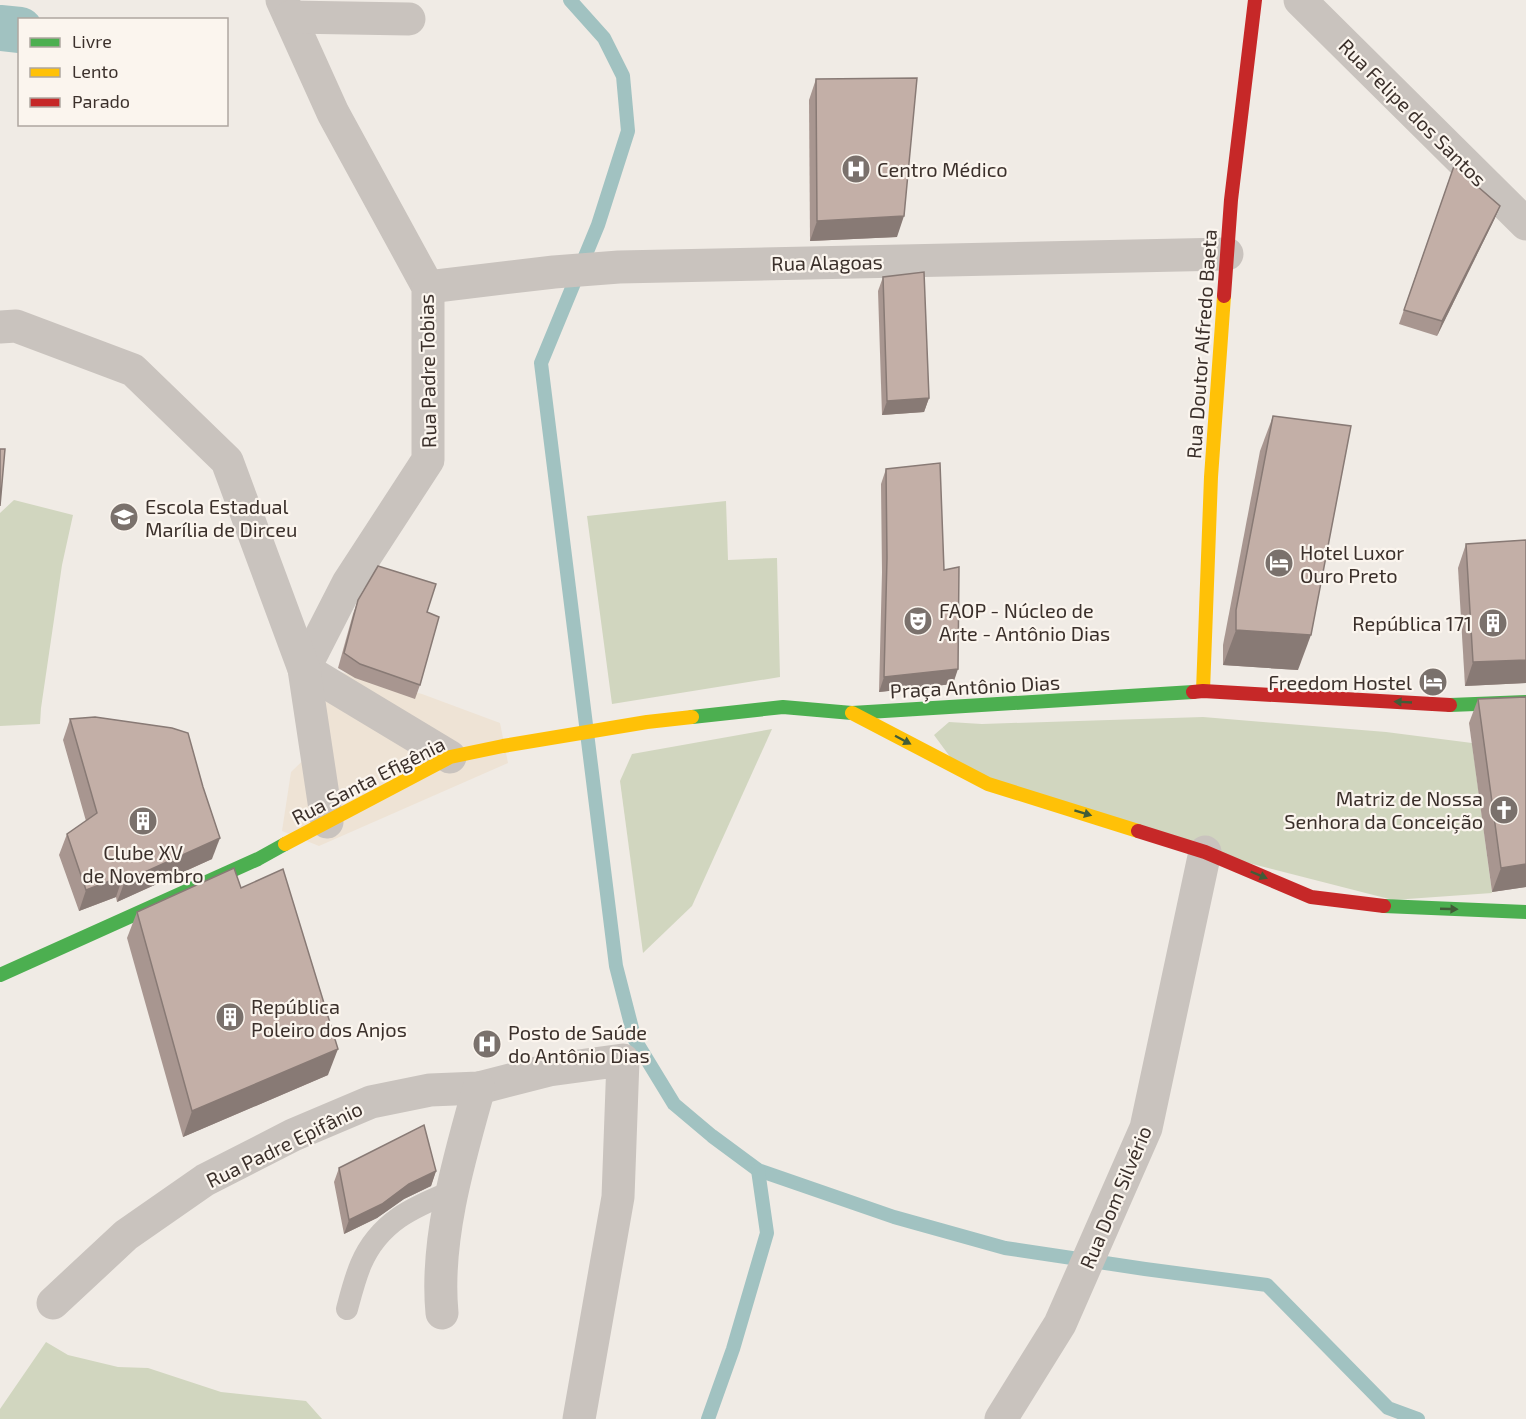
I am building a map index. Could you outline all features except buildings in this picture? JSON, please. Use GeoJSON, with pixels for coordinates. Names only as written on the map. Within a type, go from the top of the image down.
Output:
{"type":"FeatureCollection","features":[{"type":"Feature","properties":{"kind":"street","name":"Rua Doutor Alfredo Baeta"},"geometry":{"type":"LineString","coordinates":[[1203,691],[1211,477],[1231,200],[1255,0]]}},
{"type":"Feature","properties":{"kind":"street","name":"Rua Felipe dos Santos"},"geometry":{"type":"LineString","coordinates":[[1300,0],[1526,224]]}},
{"type":"Feature","properties":{"kind":"street"},"geometry":{"type":"LineString","coordinates":[[286,8],[409,19]]}},
{"type":"Feature","properties":{"kind":"street","name":"Rua Padre Tobias"},"geometry":{"type":"LineString","coordinates":[[286,8],[333,114],[428,287],[429,460],[348,583],[304,669]]}},
{"type":"Feature","properties":{"kind":"street","name":"Rua Alagoas"},"geometry":{"type":"LineString","coordinates":[[428,287],[619,267],[1227,254]]}},
{"type":"Feature","properties":{"kind":"street"},"geometry":{"type":"LineString","coordinates":[[0,327],[16,326],[133,370],[227,461],[304,669],[327,822]]}},
{"type":"Feature","properties":{"kind":"street"},"geometry":{"type":"LineString","coordinates":[[304,669],[450,757]]}},
{"type":"Feature","properties":{"kind":"street","name":"Praça Antônio Dias"},"geometry":{"type":"LineString","coordinates":[[852,713],[1203,691],[1455,705],[1526,702]]}},
{"type":"Feature","properties":{"kind":"street","name":"Rua Santa Efigênia"},"geometry":{"type":"LineString","coordinates":[[0,975],[258,859],[450,757],[647,722],[783,707],[852,713]]}},
{"type":"Feature","properties":{"kind":"street","name":"Praça Antônio Dias"},"geometry":{"type":"LineString","coordinates":[[852,713],[988,784],[1205,852],[1311,897],[1375,906],[1526,912]]}},
{"type":"Feature","properties":{"kind":"street","name":"Rua Dom Silvério"},"geometry":{"type":"LineString","coordinates":[[1001,1419],[1060,1324],[1146,1128],[1205,852]]}},
{"type":"Feature","properties":{"kind":"street","name":"Rua Padre Epifânio"},"geometry":{"type":"LineString","coordinates":[[53,1303],[126,1235],[205,1180],[293,1135],[371,1102],[430,1090],[479,1088],[549,1070],[623,1060],[618,1197],[579,1419]]}},
{"type":"Feature","properties":{"kind":"street"},"geometry":{"type":"LineString","coordinates":[[442,1313],[440,1288],[442,1256],[453,1191],[479,1088]]}},
{"type":"Feature","properties":{"kind":"lane"},"geometry":{"type":"LineString","coordinates":[[347,1309],[361,1264],[374,1242],[388,1226],[406,1212],[453,1191]]}},
{"type":"Feature","properties":{"kind":"green space"},"geometry":{"type":"Polygon","coordinates":[[[14,500],[73,515],[62,565],[40,724],[0,726],[0,513],[14,500]]]}},
{"type":"Feature","properties":{"kind":"green space"},"geometry":{"type":"Polygon","coordinates":[[[726,501],[728,560],[777,558],[780,677],[612,704],[587,516],[726,501]]]}},
{"type":"Feature","properties":{"kind":"green space"},"geometry":{"type":"Polygon","coordinates":[[[1203,717],[1386,732],[1472,743],[1492,893],[1393,900],[1225,857],[959,769],[934,735],[949,722],[982,724],[1203,717]]]}},
{"type":"Feature","properties":{"kind":"green space"},"geometry":{"type":"Polygon","coordinates":[[[772,729],[692,906],[643,953],[620,781],[632,754],[772,729]]]}},
{"type":"Feature","properties":{"kind":"green space"},"geometry":{"type":"Polygon","coordinates":[[[46,1342],[68,1355],[118,1367],[148,1368],[221,1392],[306,1401],[322,1419],[0,1419],[0,1409],[46,1342]]]}},
{"type":"Feature","properties":{"kind":"shaded area"},"geometry":{"type":"Polygon","coordinates":[[[315,665],[422,694],[500,723],[508,763],[319,846],[282,831],[291,772],[316,748],[315,665]]]}},
{"type":"Feature","properties":{"kind":"waterway"},"geometry":{"type":"LineString","coordinates":[[570,0],[604,38],[623,76],[628,131],[598,225],[541,363],[616,966],[635,1040],[674,1104],[758,1170],[894,1217],[1005,1248],[1267,1285],[1388,1408],[1418,1419]]}},
{"type":"Feature","properties":{"kind":"waterway"},"geometry":{"type":"LineString","coordinates":[[0,28],[18,30]]}},
{"type":"Feature","properties":{"kind":"waterway"},"geometry":{"type":"LineString","coordinates":[[708,1419],[733,1349],[767,1233],[758,1170]]}},
{"type":"Feature","properties":{"kind":"traffic: fast"},"geometry":{"type":"LineString","coordinates":[[692,717],[783,707],[852,713],[1193,692]]}},
{"type":"Feature","properties":{"kind":"traffic: fast"},"geometry":{"type":"LineString","coordinates":[[1450,705],[1526,702]]}},
{"type":"Feature","properties":{"kind":"traffic: fast"},"geometry":{"type":"LineString","coordinates":[[0,975],[258,859],[285,844]]}},
{"type":"Feature","properties":{"kind":"traffic: fast"},"geometry":{"type":"LineString","coordinates":[[1384,906],[1526,912]]}},
{"type":"Feature","properties":{"kind":"traffic: slow"},"geometry":{"type":"LineString","coordinates":[[1203,691],[1211,477],[1224,296]]}},
{"type":"Feature","properties":{"kind":"traffic: slow"},"geometry":{"type":"LineString","coordinates":[[852,713],[988,784],[1138,831]]}},
{"type":"Feature","properties":{"kind":"traffic: slow"},"geometry":{"type":"LineString","coordinates":[[285,844],[450,757],[647,722],[692,717]]}},
{"type":"Feature","properties":{"kind":"traffic: jam"},"geometry":{"type":"LineString","coordinates":[[1224,296],[1231,200],[1255,0]]}},
{"type":"Feature","properties":{"kind":"traffic: jam"},"geometry":{"type":"LineString","coordinates":[[1193,692],[1450,705]]}},
{"type":"Feature","properties":{"kind":"traffic: jam"},"geometry":{"type":"LineString","coordinates":[[1138,831],[1205,852],[1311,897],[1384,906]]}},
{"type":"Feature","properties":{"kind":"place","name":"Centro Médico"},"geometry":{"type":"Point","coordinates":[856,169]}},
{"type":"Feature","properties":{"kind":"place","name":"Escola Estadual Marília de Dirceu"},"geometry":{"type":"Point","coordinates":[124,517]}},
{"type":"Feature","properties":{"kind":"place","name":"Hotel Luxor Ouro Preto"},"geometry":{"type":"Point","coordinates":[1279,563]}},
{"type":"Feature","properties":{"kind":"place","name":"FAOP - Núcleo de Arte - Antônio Dias"},"geometry":{"type":"Point","coordinates":[918,621]}},
{"type":"Feature","properties":{"kind":"place","name":"República 171"},"geometry":{"type":"Point","coordinates":[1493,623]}},
{"type":"Feature","properties":{"kind":"place","name":"Freedom Hostel"},"geometry":{"type":"Point","coordinates":[1433,682]}},
{"type":"Feature","properties":{"kind":"place","name":"Matriz de Nossa Senhora da Conceição"},"geometry":{"type":"Point","coordinates":[1504,810]}},
{"type":"Feature","properties":{"kind":"place","name":"Clube XV de Novembro"},"geometry":{"type":"Point","coordinates":[143,821]}},
{"type":"Feature","properties":{"kind":"place","name":"República Poleiro dos Anjos"},"geometry":{"type":"Point","coordinates":[230,1017]}},
{"type":"Feature","properties":{"kind":"place","name":"Posto de Saúde do Antônio Dias"},"geometry":{"type":"Point","coordinates":[487,1044]}}]}
